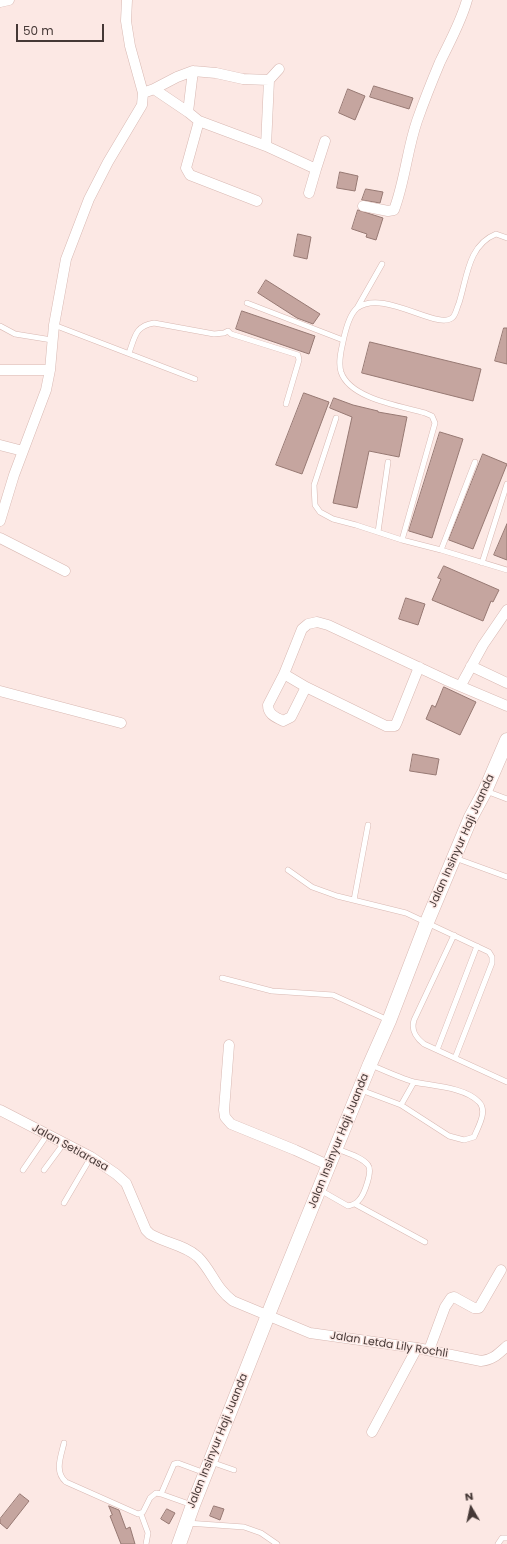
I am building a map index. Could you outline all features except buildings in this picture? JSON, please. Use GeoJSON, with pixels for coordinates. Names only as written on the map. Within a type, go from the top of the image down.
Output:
{"type":"FeatureCollection","features":[{"type":"Feature","properties":{"kind":"main road","name":"Jalan Insinyur Haji Juanda"},"geometry":{"type":"LineString","coordinates":[[179,1544],[268,1316],[370,1064],[389,1021],[427,922],[471,817],[485,791],[507,740]]}},
{"type":"Feature","properties":{"kind":"street"},"geometry":{"type":"LineString","coordinates":[[0,2],[9,0]]}},
{"type":"Feature","properties":{"kind":"street"},"geometry":{"type":"LineString","coordinates":[[0,521],[23,451],[44,397],[50,370],[54,324],[66,259],[89,199],[108,162],[142,105],[143,93],[130,46],[126,20],[127,0]]}},
{"type":"Feature","properties":{"kind":"street"},"geometry":{"type":"LineString","coordinates":[[363,206],[388,211],[394,210],[417,121],[440,62],[464,11],[467,0]]}},
{"type":"Feature","properties":{"kind":"street"},"geometry":{"type":"LineString","coordinates":[[266,146],[269,80],[279,69]]}},
{"type":"Feature","properties":{"kind":"street"},"geometry":{"type":"LineString","coordinates":[[143,93],[193,71],[216,73],[243,79],[269,80]]}},
{"type":"Feature","properties":{"kind":"street"},"geometry":{"type":"LineString","coordinates":[[188,112],[193,71]]}},
{"type":"Feature","properties":{"kind":"street"},"geometry":{"type":"LineString","coordinates":[[154,89],[199,121],[266,146],[316,169]]}},
{"type":"Feature","properties":{"kind":"street"},"geometry":{"type":"LineString","coordinates":[[199,121],[186,168],[187,171],[190,174],[257,201]]}},
{"type":"Feature","properties":{"kind":"street"},"geometry":{"type":"LineString","coordinates":[[309,192],[325,141]]}},
{"type":"Feature","properties":{"kind":"street"},"geometry":{"type":"LineString","coordinates":[[0,370],[50,370]]}},
{"type":"Feature","properties":{"kind":"street"},"geometry":{"type":"LineString","coordinates":[[0,445],[23,451]]}},
{"type":"Feature","properties":{"kind":"street"},"geometry":{"type":"LineString","coordinates":[[0,538],[65,570]]}},
{"type":"Feature","properties":{"kind":"street"},"geometry":{"type":"LineString","coordinates":[[460,686],[490,633],[507,610]]}},
{"type":"Feature","properties":{"kind":"street"},"geometry":{"type":"LineString","coordinates":[[306,687],[288,720],[283,721],[270,714],[268,705],[284,674],[302,629],[308,624],[317,622],[328,625],[448,682],[507,706]]}},
{"type":"Feature","properties":{"kind":"street"},"geometry":{"type":"LineString","coordinates":[[470,666],[507,683]]}},
{"type":"Feature","properties":{"kind":"street"},"geometry":{"type":"LineString","coordinates":[[284,674],[306,687],[386,726],[391,727],[395,726],[397,722],[419,667]]}},
{"type":"Feature","properties":{"kind":"street"},"geometry":{"type":"LineString","coordinates":[[0,691],[121,723]]}},
{"type":"Feature","properties":{"kind":"street"},"geometry":{"type":"LineString","coordinates":[[229,1045],[224,1110],[226,1117],[231,1124],[330,1166]]}},
{"type":"Feature","properties":{"kind":"street","name":"Jalan Setiarasa"},"geometry":{"type":"LineString","coordinates":[[0,1110],[91,1157],[116,1174],[126,1183],[146,1230],[150,1234],[190,1251],[203,1263],[224,1294],[233,1300],[268,1316]]}},
{"type":"Feature","properties":{"kind":"street"},"geometry":{"type":"LineString","coordinates":[[429,1350],[445,1307],[450,1298],[454,1297],[474,1308],[478,1308],[481,1306],[501,1270]]}},
{"type":"Feature","properties":{"kind":"street","name":"Jalan Letda Lily Rochli"},"geometry":{"type":"LineString","coordinates":[[268,1316],[310,1332],[429,1350],[481,1361],[490,1360],[496,1357],[507,1346]]}},
{"type":"Feature","properties":{"kind":"street"},"geometry":{"type":"LineString","coordinates":[[372,1432],[416,1348]]}},
{"type":"Feature","properties":{"kind":"lane"},"geometry":{"type":"LineString","coordinates":[[357,308],[369,304],[383,303],[402,307],[440,321],[448,320],[453,317],[457,308],[470,262],[483,241],[496,234],[507,238]]}},
{"type":"Feature","properties":{"kind":"lane"},"geometry":{"type":"LineString","coordinates":[[382,264],[352,315],[343,340],[340,361],[341,372],[349,384],[364,395],[426,413],[434,419],[435,423],[402,540]]}},
{"type":"Feature","properties":{"kind":"lane"},"geometry":{"type":"LineString","coordinates":[[247,304],[343,340]]}},
{"type":"Feature","properties":{"kind":"lane"},"geometry":{"type":"LineString","coordinates":[[129,354],[138,330],[148,324],[154,323],[214,334],[228,331],[231,334],[298,355],[299,360],[286,404]]}},
{"type":"Feature","properties":{"kind":"lane"},"geometry":{"type":"LineString","coordinates":[[54,324],[195,379]]}},
{"type":"Feature","properties":{"kind":"lane"},"geometry":{"type":"LineString","coordinates":[[0,326],[15,334],[52,340]]}},
{"type":"Feature","properties":{"kind":"lane"},"geometry":{"type":"LineString","coordinates":[[336,418],[314,485],[315,505],[320,512],[333,519],[507,570]]}},
{"type":"Feature","properties":{"kind":"lane"},"geometry":{"type":"LineString","coordinates":[[378,532],[388,462]]}},
{"type":"Feature","properties":{"kind":"lane"},"geometry":{"type":"LineString","coordinates":[[441,550],[475,462]]}},
{"type":"Feature","properties":{"kind":"lane"},"geometry":{"type":"LineString","coordinates":[[482,563],[507,484]]}},
{"type":"Feature","properties":{"kind":"lane"},"geometry":{"type":"LineString","coordinates":[[485,791],[507,799]]}},
{"type":"Feature","properties":{"kind":"lane"},"geometry":{"type":"LineString","coordinates":[[354,900],[368,825]]}},
{"type":"Feature","properties":{"kind":"lane"},"geometry":{"type":"LineString","coordinates":[[454,858],[507,877]]}},
{"type":"Feature","properties":{"kind":"lane"},"geometry":{"type":"LineString","coordinates":[[288,870],[312,887],[337,896],[406,913],[489,952],[492,957],[492,963],[455,1058]]}},
{"type":"Feature","properties":{"kind":"lane"},"geometry":{"type":"LineString","coordinates":[[454,935],[414,1020],[412,1027],[414,1034],[419,1041],[507,1082]]}},
{"type":"Feature","properties":{"kind":"lane"},"geometry":{"type":"LineString","coordinates":[[437,1050],[477,946]]}},
{"type":"Feature","properties":{"kind":"lane"},"geometry":{"type":"LineString","coordinates":[[222,978],[281,993],[325,993],[333,995],[389,1021]]}},
{"type":"Feature","properties":{"kind":"lane"},"geometry":{"type":"LineString","coordinates":[[360,1090],[401,1105],[449,1136],[464,1140],[474,1137],[482,1118],[482,1108],[480,1102],[466,1094],[443,1086],[414,1082],[370,1064]]}},
{"type":"Feature","properties":{"kind":"lane"},"geometry":{"type":"LineString","coordinates":[[401,1105],[414,1082]]}},
{"type":"Feature","properties":{"kind":"lane"},"geometry":{"type":"LineString","coordinates":[[22,1170],[47,1135]]}},
{"type":"Feature","properties":{"kind":"lane"},"geometry":{"type":"LineString","coordinates":[[44,1170],[64,1143]]}},
{"type":"Feature","properties":{"kind":"lane"},"geometry":{"type":"LineString","coordinates":[[320,1190],[348,1206],[355,1204],[360,1199],[370,1174],[370,1168],[362,1160],[336,1149]]}},
{"type":"Feature","properties":{"kind":"lane"},"geometry":{"type":"LineString","coordinates":[[64,1203],[91,1157]]}},
{"type":"Feature","properties":{"kind":"lane"},"geometry":{"type":"LineString","coordinates":[[355,1204],[425,1242]]}},
{"type":"Feature","properties":{"kind":"lane"},"geometry":{"type":"LineString","coordinates":[[64,1443],[59,1466],[60,1475],[66,1482],[135,1513],[141,1514]]}},
{"type":"Feature","properties":{"kind":"lane"},"geometry":{"type":"LineString","coordinates":[[161,1494],[174,1464],[178,1463],[234,1470]]}},
{"type":"Feature","properties":{"kind":"lane"},"geometry":{"type":"LineString","coordinates":[[141,1514],[153,1495],[156,1493],[193,1505]]}},
{"type":"Feature","properties":{"kind":"lane"},"geometry":{"type":"LineString","coordinates":[[141,1514],[148,1533],[146,1544]]}},
{"type":"Feature","properties":{"kind":"lane"},"geometry":{"type":"LineString","coordinates":[[186,1523],[244,1527],[261,1533],[277,1544]]}},
{"type":"Feature","properties":{"kind":"lane"},"geometry":{"type":"LineString","coordinates":[[498,1544],[502,1538],[507,1538]]}}]}
